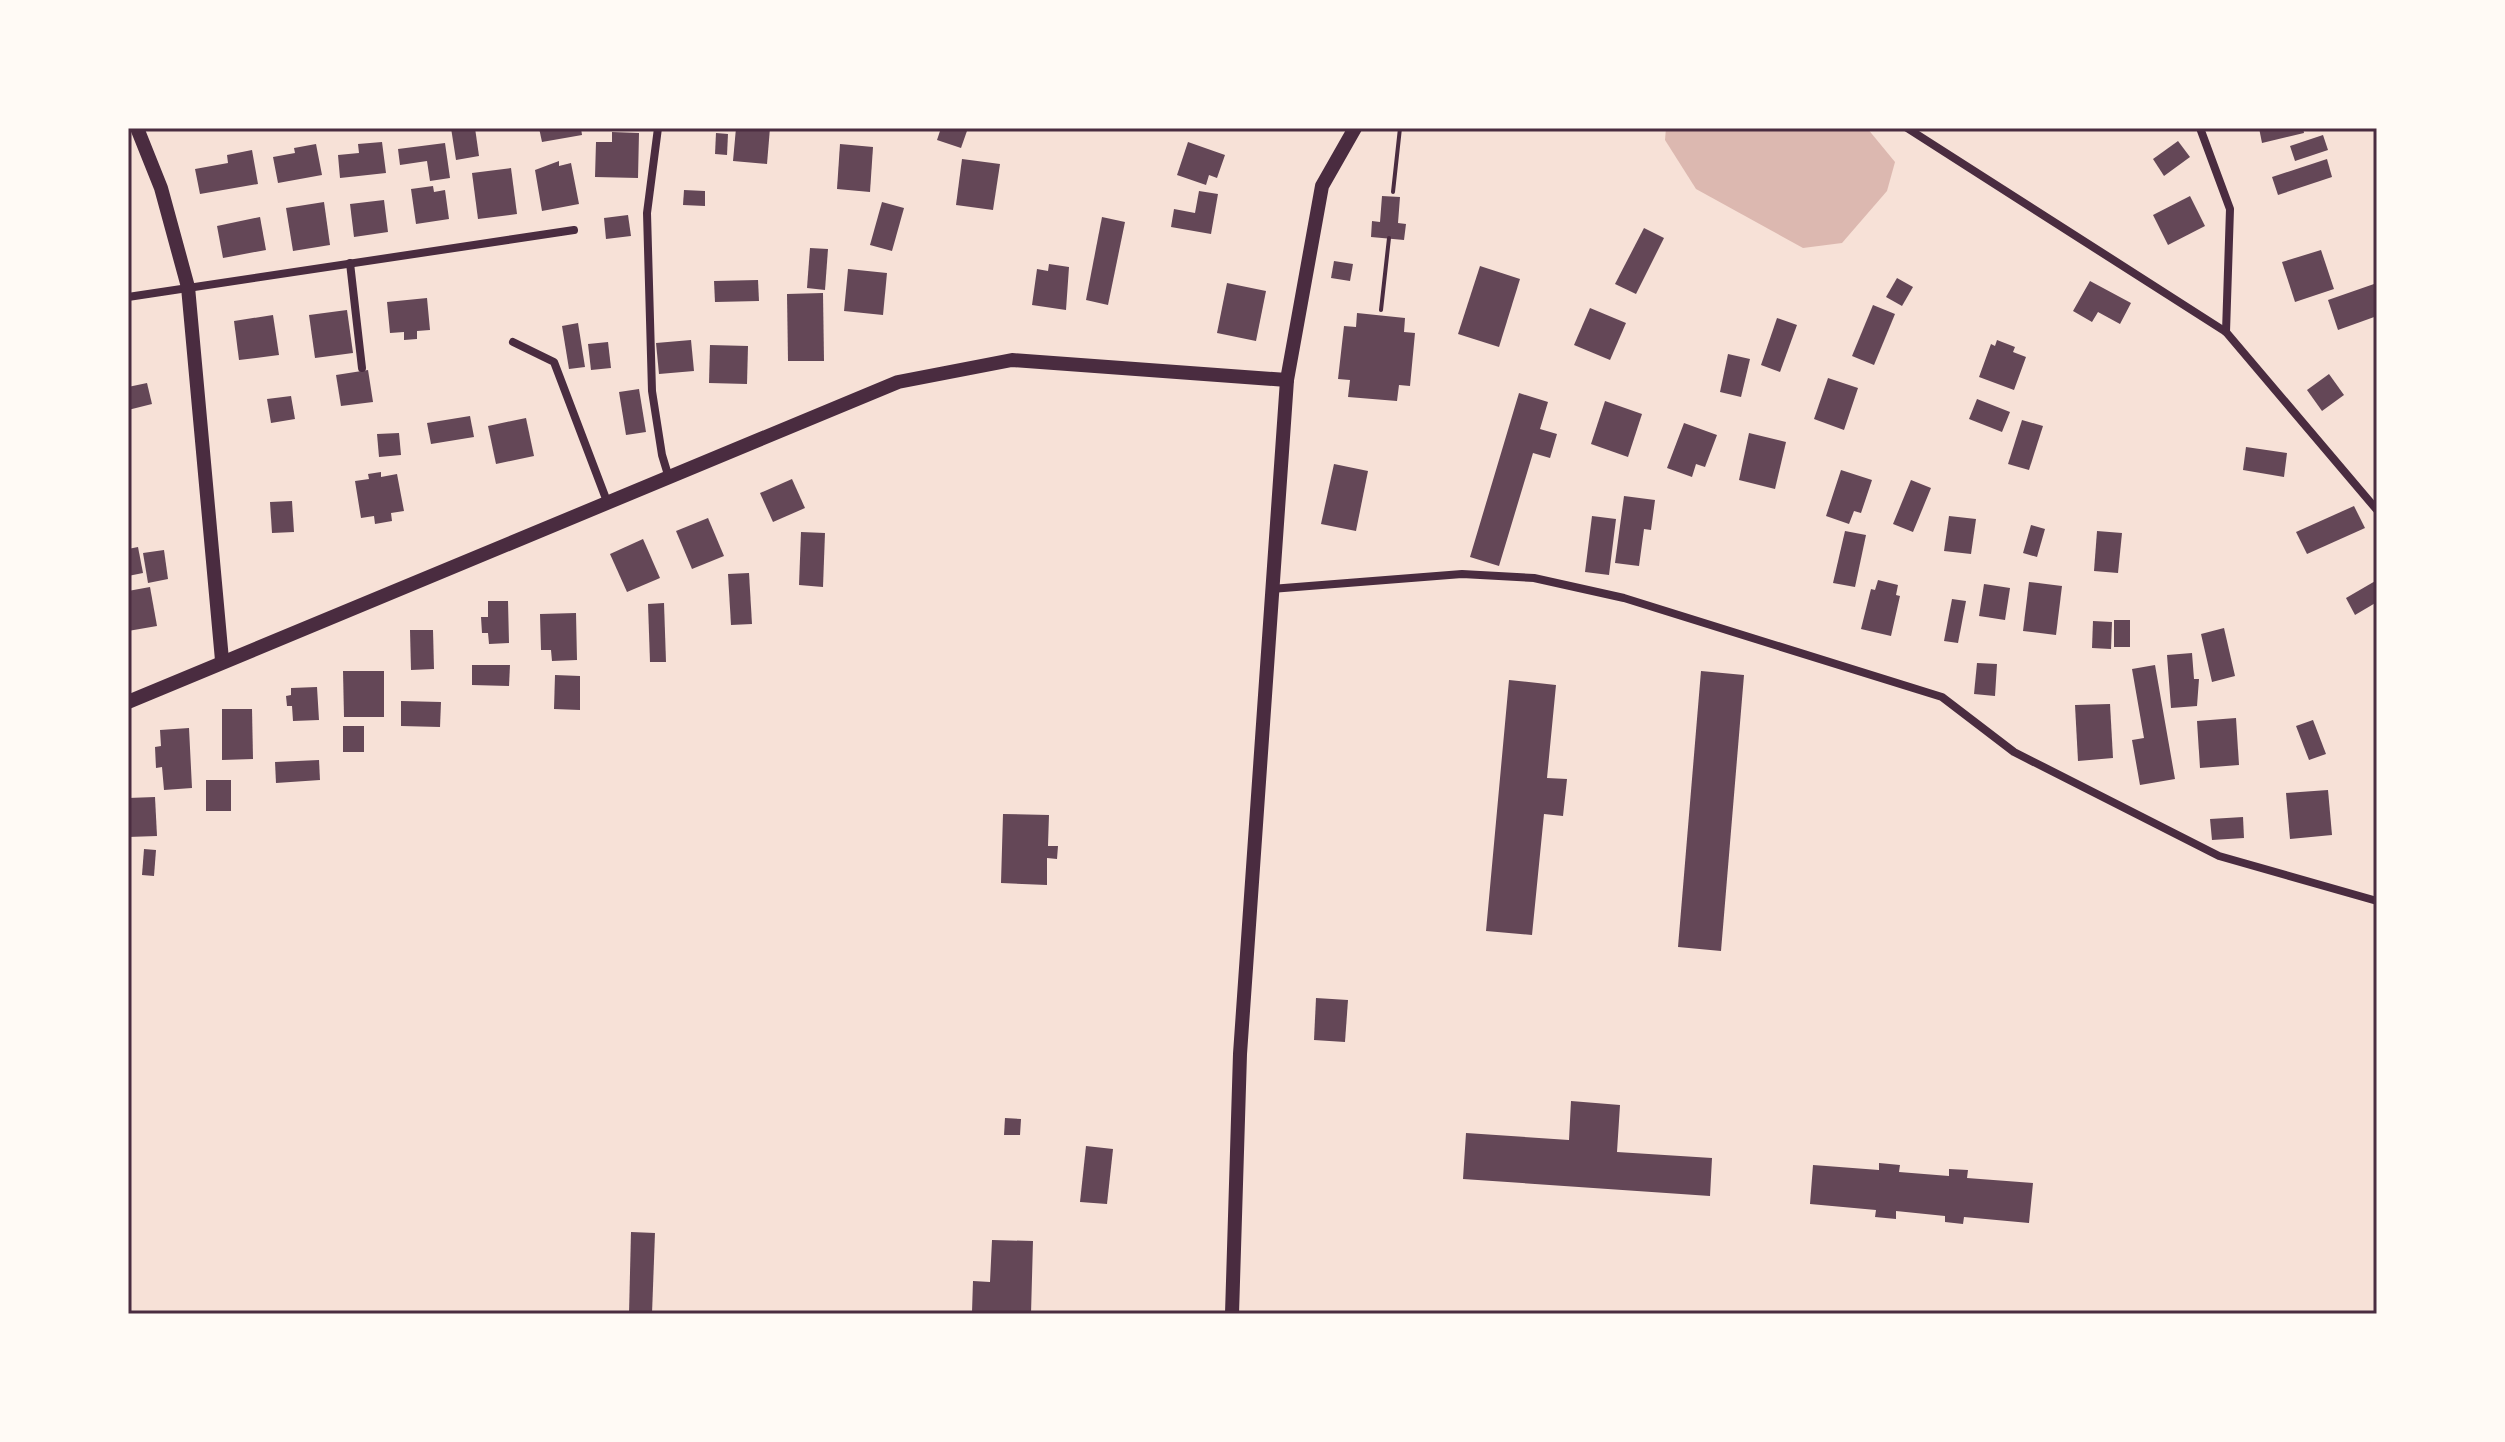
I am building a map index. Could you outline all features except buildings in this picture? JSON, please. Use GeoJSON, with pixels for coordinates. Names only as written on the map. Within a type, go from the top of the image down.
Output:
{"type":"FeatureCollection","features":[{"type":"Feature","properties":{"kind":"street"},"geometry":{"type":"LineString","coordinates":[[137,128],[161,188],[188,287],[222,660]]}},
{"type":"Feature","properties":{"kind":"street"},"geometry":{"type":"LineString","coordinates":[[658,128],[647,213],[652,376],[662,455],[669,478]]}},
{"type":"Feature","properties":{"kind":"street"},"geometry":{"type":"LineString","coordinates":[[1232,1314],[1240,1054],[1287,380],[1322,186],[1355,128]]}},
{"type":"Feature","properties":{"kind":"street"},"geometry":{"type":"LineString","coordinates":[[1907,128],[2226,332],[2377,510]]}},
{"type":"Feature","properties":{"kind":"street"},"geometry":{"type":"LineString","coordinates":[[2200,128],[2230,209],[2226,332]]}},
{"type":"Feature","properties":{"kind":"street"},"geometry":{"type":"LineString","coordinates":[[128,297],[574,230]]}},
{"type":"Feature","properties":{"kind":"street"},"geometry":{"type":"LineString","coordinates":[[350,263],[362,368]]}},
{"type":"Feature","properties":{"kind":"street"},"geometry":{"type":"LineString","coordinates":[[513,342],[554,362],[608,504]]}},
{"type":"Feature","properties":{"kind":"street"},"geometry":{"type":"LineString","coordinates":[[128,702],[222,660],[608,504],[898,382],[1012,360],[1287,380]]}},
{"type":"Feature","properties":{"kind":"street"},"geometry":{"type":"LineString","coordinates":[[1271,589],[1462,574],[1534,578],[1624,598],[1942,697],[2014,752],[2219,856],[2377,901]]}},
{"type":"Feature","properties":{"kind":"path"},"geometry":{"type":"LineString","coordinates":[[1393,192],[1400,128]]}},
{"type":"Feature","properties":{"kind":"path"},"geometry":{"type":"LineString","coordinates":[[1381,310],[1389,238]]}},
{"type":"Feature","properties":{"kind":"shaded area"},"geometry":{"type":"Polygon","coordinates":[[[1666,128],[1867,128],[1895,162],[1887,191],[1842,243],[1803,248],[1696,189],[1665,140],[1666,128]]]}}]}
